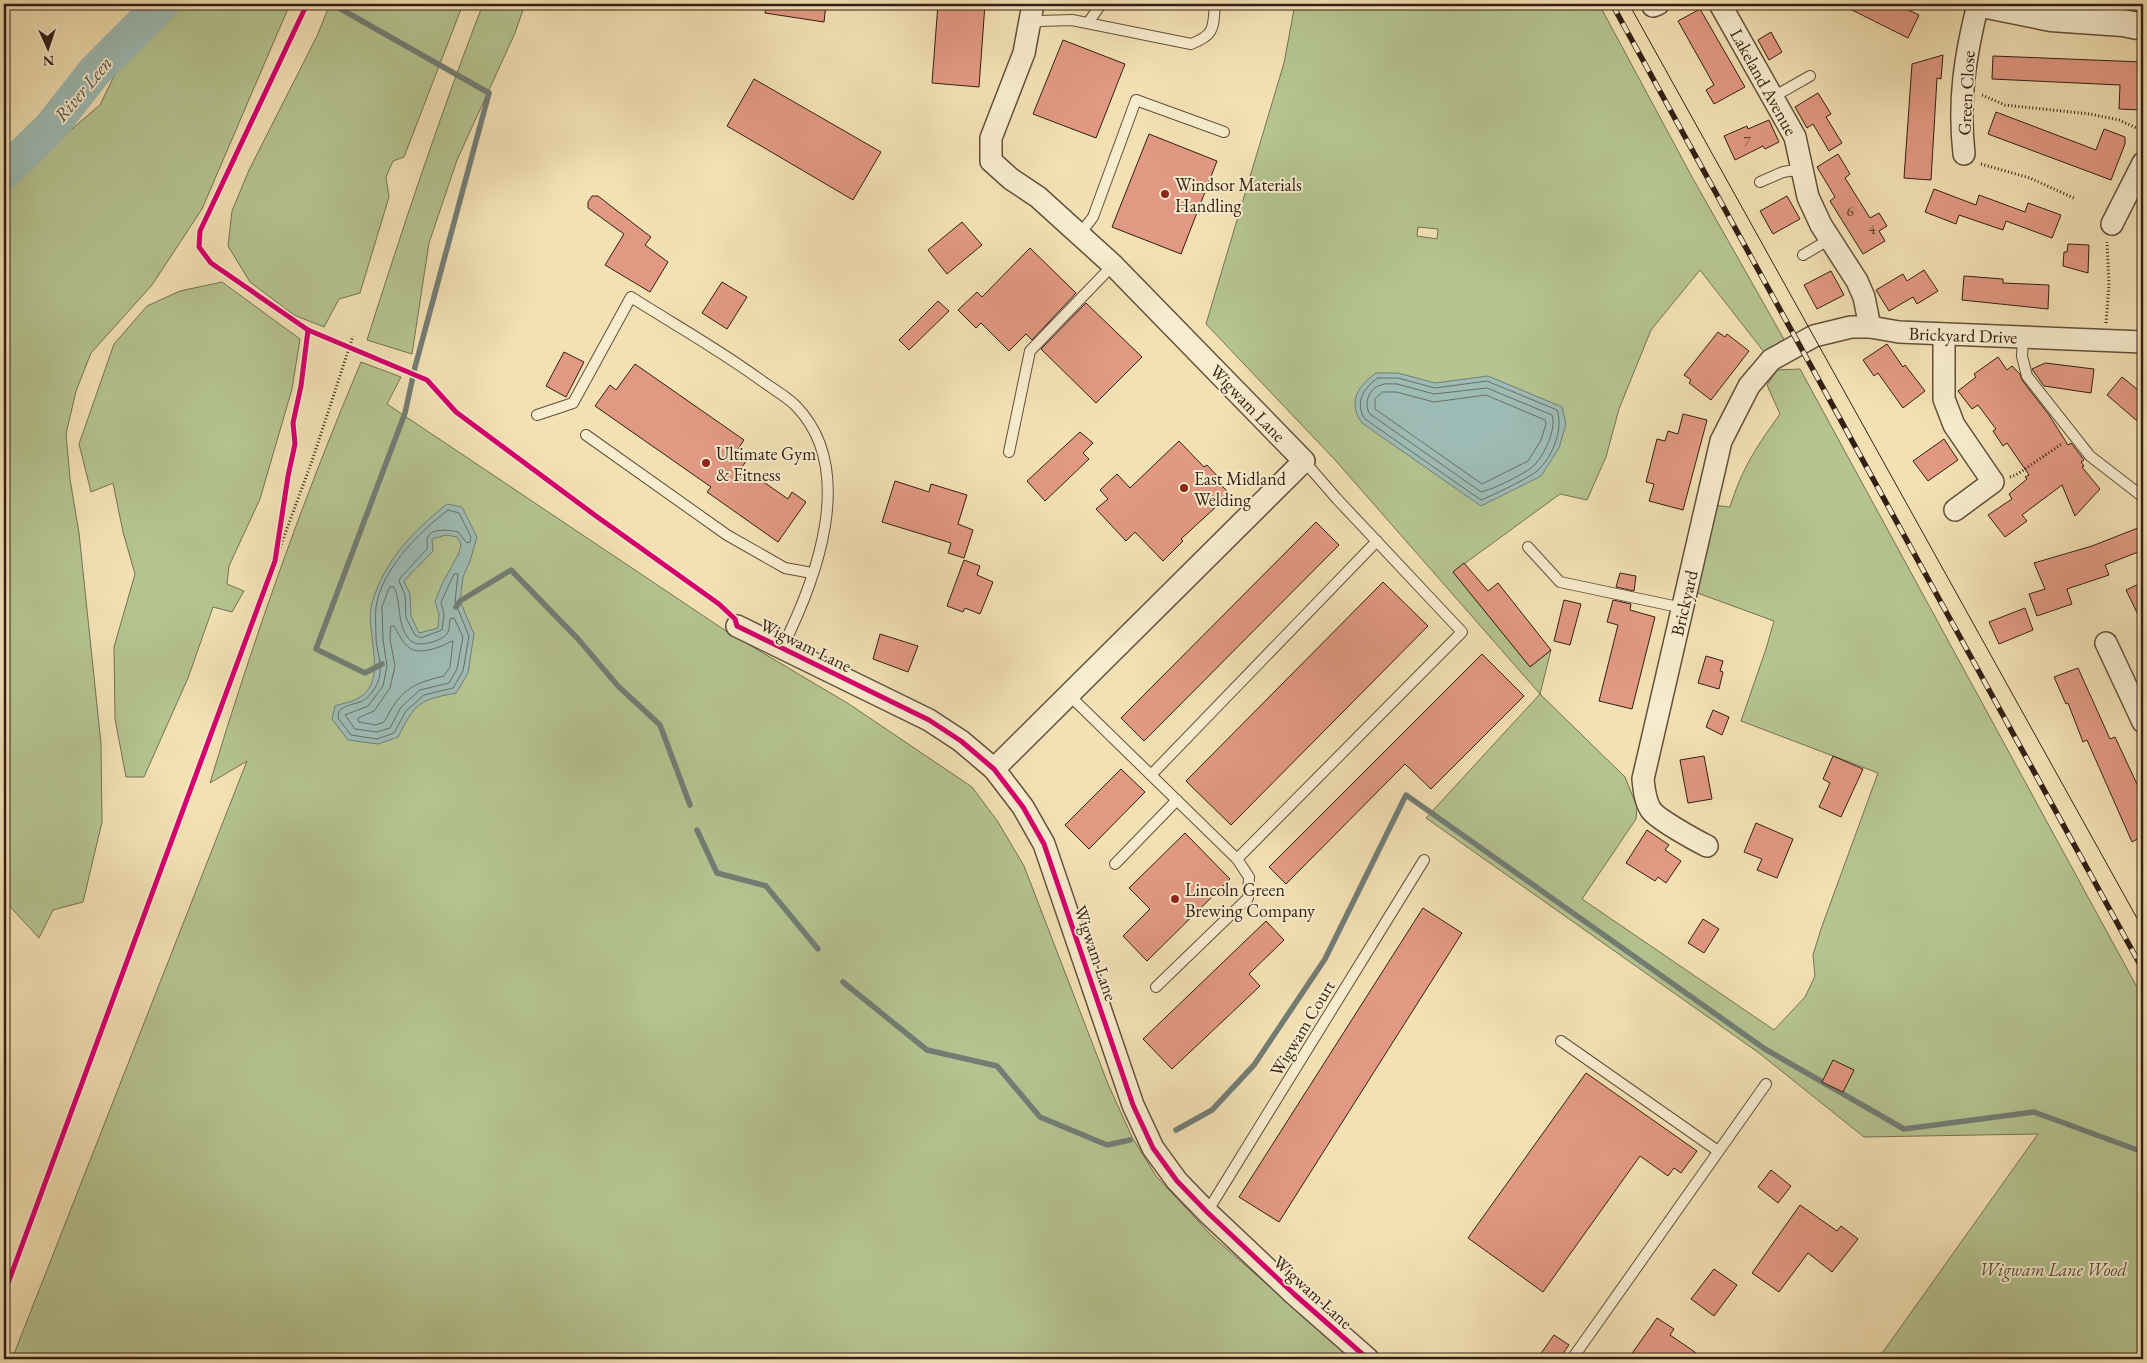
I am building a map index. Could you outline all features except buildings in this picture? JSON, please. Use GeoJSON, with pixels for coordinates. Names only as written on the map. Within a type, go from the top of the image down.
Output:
{"type":"FeatureCollection","features":[{"type":"Feature","properties":{"kind":"street","name":"Wigwam Lane"},"geometry":{"type":"LineString","coordinates":[[1033,4],[1024,53],[991,138],[991,161],[1011,179],[1038,197],[1113,265],[1304,461]]}},
{"type":"Feature","properties":{"kind":"street","name":"Lakeland Avenue"},"geometry":{"type":"LineString","coordinates":[[1720,4],[1795,137],[1808,197],[1821,225],[1861,289],[1870,327]]}},
{"type":"Feature","properties":{"kind":"street","name":"Green Close"},"geometry":{"type":"LineString","coordinates":[[1964,154],[1962,86],[1966,52],[1978,4]]}},
{"type":"Feature","properties":{"kind":"street"},"geometry":{"type":"LineString","coordinates":[[1982,4],[2051,18],[2123,23],[2143,27]]}},
{"type":"Feature","properties":{"kind":"street"},"geometry":{"type":"LineString","coordinates":[[2112,224],[2143,162]]}},
{"type":"Feature","properties":{"kind":"street","name":"Brickyard Drive"},"geometry":{"type":"LineString","coordinates":[[1787,349],[1814,336],[1851,327],[1870,327],[1899,332],[2143,342]]}},
{"type":"Feature","properties":{"kind":"street"},"geometry":{"type":"LineString","coordinates":[[1944,334],[1944,399],[1954,426],[1994,482],[1955,510]]}},
{"type":"Feature","properties":{"kind":"street","name":"Brickyard"},"geometry":{"type":"LineString","coordinates":[[1707,846],[1684,834],[1651,810],[1645,796],[1643,779],[1721,441],[1749,386],[1771,360],[1787,349]]}},
{"type":"Feature","properties":{"kind":"street"},"geometry":{"type":"LineString","coordinates":[[994,769],[1304,461]]}},
{"type":"Feature","properties":{"kind":"street","name":"Wigwam Lane"},"geometry":{"type":"LineString","coordinates":[[737,626],[929,720],[961,741],[994,769],[1023,807],[1044,844],[1133,1105],[1153,1148],[1177,1181],[1208,1212],[1294,1294],[1368,1359]]}},
{"type":"Feature","properties":{"kind":"street"},"geometry":{"type":"LineString","coordinates":[[2106,643],[2143,722]]}},
{"type":"Feature","properties":{"kind":"lane"},"geometry":{"type":"LineString","coordinates":[[1088,23],[1101,4]]}},
{"type":"Feature","properties":{"kind":"lane"},"geometry":{"type":"LineString","coordinates":[[1030,28],[1039,21],[1072,20],[1191,44],[1205,38],[1213,28],[1215,4]]}},
{"type":"Feature","properties":{"kind":"lane"},"geometry":{"type":"LineString","coordinates":[[1773,97],[1810,76]]}},
{"type":"Feature","properties":{"kind":"lane"},"geometry":{"type":"LineString","coordinates":[[1079,235],[1093,217],[1136,100],[1224,132]]}},
{"type":"Feature","properties":{"kind":"lane"},"geometry":{"type":"LineString","coordinates":[[1760,182],[1783,172],[1802,169]]}},
{"type":"Feature","properties":{"kind":"lane"},"geometry":{"type":"LineString","coordinates":[[1803,255],[1830,240]]}},
{"type":"Feature","properties":{"kind":"lane"},"geometry":{"type":"LineString","coordinates":[[1009,452],[1030,351],[1113,265]]}},
{"type":"Feature","properties":{"kind":"lane"},"geometry":{"type":"LineString","coordinates":[[538,415],[573,403],[631,297],[741,365],[796,406],[816,433],[825,458],[828,487],[827,512],[805,602],[782,648]]}},
{"type":"Feature","properties":{"kind":"lane"},"geometry":{"type":"LineString","coordinates":[[2023,337],[2022,356],[2027,376],[2090,456],[2143,497]]}},
{"type":"Feature","properties":{"kind":"lane"},"geometry":{"type":"LineString","coordinates":[[586,435],[727,535],[785,568],[812,573]]}},
{"type":"Feature","properties":{"kind":"lane"},"geometry":{"type":"LineString","coordinates":[[1237,859],[1462,632],[1304,461]]}},
{"type":"Feature","properties":{"kind":"lane"},"geometry":{"type":"LineString","coordinates":[[1151,775],[1377,541]]}},
{"type":"Feature","properties":{"kind":"lane"},"geometry":{"type":"LineString","coordinates":[[1528,547],[1560,582],[1683,608]]}},
{"type":"Feature","properties":{"kind":"lane"},"geometry":{"type":"LineString","coordinates":[[1069,695],[1237,859],[1249,877],[1248,898],[1156,987]]}},
{"type":"Feature","properties":{"kind":"lane"},"geometry":{"type":"LineString","coordinates":[[1115,864],[1177,800]]}},
{"type":"Feature","properties":{"kind":"lane","name":"Wigwam Court"},"geometry":{"type":"LineString","coordinates":[[1208,1212],[1424,860]]}},
{"type":"Feature","properties":{"kind":"lane"},"geometry":{"type":"LineString","coordinates":[[1561,1042],[1718,1151]]}},
{"type":"Feature","properties":{"kind":"lane"},"geometry":{"type":"LineString","coordinates":[[1572,1359],[1766,1084]]}},
{"type":"Feature","properties":{"kind":"path"},"geometry":{"type":"LineString","coordinates":[[1962,86],[2005,105],[2090,114],[2119,120],[2143,131]]}},
{"type":"Feature","properties":{"kind":"path"},"geometry":{"type":"LineString","coordinates":[[1964,154],[1976,159],[1978,163],[2030,178],[2076,199]]}},
{"type":"Feature","properties":{"kind":"path"},"geometry":{"type":"LineString","coordinates":[[2104,341],[2109,285],[2107,244],[2112,224]]}},
{"type":"Feature","properties":{"kind":"path"},"geometry":{"type":"LineString","coordinates":[[272,570],[312,461],[353,336]]}},
{"type":"Feature","properties":{"kind":"path"},"geometry":{"type":"LineString","coordinates":[[341,343],[358,350]]}},
{"type":"Feature","properties":{"kind":"path"},"geometry":{"type":"LineString","coordinates":[[1994,482],[2016,475],[2066,441]]}},
{"type":"Feature","properties":{"kind":"path"},"geometry":{"type":"LineString","coordinates":[[275,561],[282,522]]}},
{"type":"Feature","properties":{"kind":"green space"},"geometry":{"type":"Polygon","coordinates":[[[149,4],[290,4],[202,209],[152,285],[91,353],[76,391],[66,434],[70,479],[79,533],[101,744],[102,822],[83,902],[53,910],[39,938],[4,900],[4,192],[19,174],[100,105],[149,4]]]}},
{"type":"Feature","properties":{"kind":"green space"},"geometry":{"type":"Polygon","coordinates":[[[330,4],[463,4],[404,157],[393,161],[386,177],[389,197],[360,293],[339,299],[324,327],[294,315],[250,282],[228,246],[232,211],[249,170],[317,36],[330,4]]]}},
{"type":"Feature","properties":{"kind":"green space"},"geometry":{"type":"Polygon","coordinates":[[[483,4],[525,4],[515,33],[457,160],[429,243],[412,354],[367,340],[422,171],[483,4]]]}},
{"type":"Feature","properties":{"kind":"green space"},"geometry":{"type":"Polygon","coordinates":[[[1295,4],[1599,4],[1692,177],[1785,341],[1764,352],[1700,270],[1651,330],[1619,409],[1606,457],[1587,500],[1560,494],[1453,572],[1530,667],[1551,650],[1540,694],[1336,461],[1206,324],[1284,63],[1295,4]],[[1418,227],[1417,236],[1437,239],[1438,229],[1418,227]]]}},
{"type":"Feature","properties":{"kind":"green space"},"geometry":{"type":"Polygon","coordinates":[[[222,282],[300,339],[292,389],[260,499],[229,566],[227,584],[244,591],[232,612],[213,607],[188,678],[144,777],[126,777],[115,719],[114,647],[135,574],[123,532],[113,483],[91,492],[79,444],[114,344],[147,306],[180,291],[222,282]]]}},
{"type":"Feature","properties":{"kind":"green space"},"geometry":{"type":"Polygon","coordinates":[[[361,362],[401,377],[387,404],[726,631],[849,704],[972,787],[998,822],[1024,866],[1108,1084],[1132,1137],[1156,1176],[1212,1236],[1352,1359],[12,1359],[247,761],[210,783],[280,570],[319,465],[361,362]]]}},
{"type":"Feature","properties":{"kind":"green space","name":"Wigwam Lane Wood"},"geometry":{"type":"Polygon","coordinates":[[[1800,369],[2143,998],[2143,1359],[1878,1359],[2038,1134],[1864,1137],[1759,1053],[1426,818],[1540,694],[1625,777],[1637,807],[1636,819],[1582,899],[1774,1030],[1805,997],[1815,976],[1813,955],[1821,929],[1878,773],[1741,721],[1774,621],[1692,591],[1712,505],[1730,507],[1751,458],[1780,414],[1767,385],[1777,370],[1800,369]]]}},
{"type":"Feature","properties":{"kind":"water"},"geometry":{"type":"Polygon","coordinates":[[[1376,373],[1398,373],[1435,383],[1488,376],[1562,407],[1566,424],[1559,448],[1541,476],[1481,506],[1362,423],[1355,408],[1355,401],[1364,383],[1376,373]]]}},
{"type":"Feature","properties":{"kind":"water"},"geometry":{"type":"Polygon","coordinates":[[[447,504],[462,507],[477,537],[463,577],[460,601],[474,634],[468,673],[456,693],[434,698],[419,705],[409,717],[398,737],[378,744],[348,740],[332,719],[335,706],[358,699],[369,689],[373,679],[374,654],[370,614],[377,588],[392,560],[411,536],[447,504]],[[446,535],[432,539],[433,551],[404,581],[410,594],[411,616],[419,633],[438,628],[439,614],[435,602],[442,584],[459,553],[461,544],[457,537],[446,535]]]}},
{"type":"Feature","properties":{"kind":"waterway","name":"River Leen"},"geometry":{"type":"LineString","coordinates":[[4,173],[51,127],[95,71],[162,4]]}},
{"type":"Feature","properties":{"kind":"waterway"},"geometry":{"type":"LineString","coordinates":[[332,4],[489,93],[415,367],[405,413],[316,649],[365,673],[382,664]]}},
{"type":"Feature","properties":{"kind":"waterway"},"geometry":{"type":"LineString","coordinates":[[456,607],[460,601],[511,570],[578,639],[618,686],[660,725],[690,805]]}},
{"type":"Feature","properties":{"kind":"waterway"},"geometry":{"type":"LineString","coordinates":[[1176,1130],[1212,1110],[1254,1065],[1325,959],[1406,795],[1765,1049],[1904,1129],[2034,1112],[2143,1152]]}},
{"type":"Feature","properties":{"kind":"waterway"},"geometry":{"type":"LineString","coordinates":[[697,830],[717,873],[766,886],[818,949]]}},
{"type":"Feature","properties":{"kind":"waterway"},"geometry":{"type":"LineString","coordinates":[[843,982],[927,1050],[997,1066],[1040,1117],[1107,1145],[1130,1140]]}},
{"type":"Feature","properties":{"kind":"tram line"},"geometry":{"type":"LineString","coordinates":[[1629,4],[2143,929]]}},
{"type":"Feature","properties":{"kind":"railway"},"geometry":{"type":"LineString","coordinates":[[1612,4],[2143,970]]}},
{"type":"Feature","properties":{"kind":"cycle path"},"geometry":{"type":"LineString","coordinates":[[307,4],[200,231],[199,247],[211,263],[308,330],[427,380],[456,412],[719,604],[735,619],[737,626],[929,720],[961,741],[994,769],[1023,807],[1044,844],[1133,1105],[1153,1148],[1177,1181],[1207,1212],[1294,1294],[1368,1359]]}},
{"type":"Feature","properties":{"kind":"cycle path"},"geometry":{"type":"LineString","coordinates":[[4,1294],[275,561],[288,476],[295,444],[293,423],[301,386],[308,330]]}},
{"type":"Feature","properties":{"kind":"place","name":"Windsor Materials Handling"},"geometry":{"type":"Point","coordinates":[1165,194]}},
{"type":"Feature","properties":{"kind":"place","name":"Ultimate Gym & Fitness"},"geometry":{"type":"Point","coordinates":[706,463]}},
{"type":"Feature","properties":{"kind":"place","name":"East Midland Welding"},"geometry":{"type":"Point","coordinates":[1184,488]}},
{"type":"Feature","properties":{"kind":"place","name":"Lincoln Green Brewing Company"},"geometry":{"type":"Point","coordinates":[1175,899]}}]}
